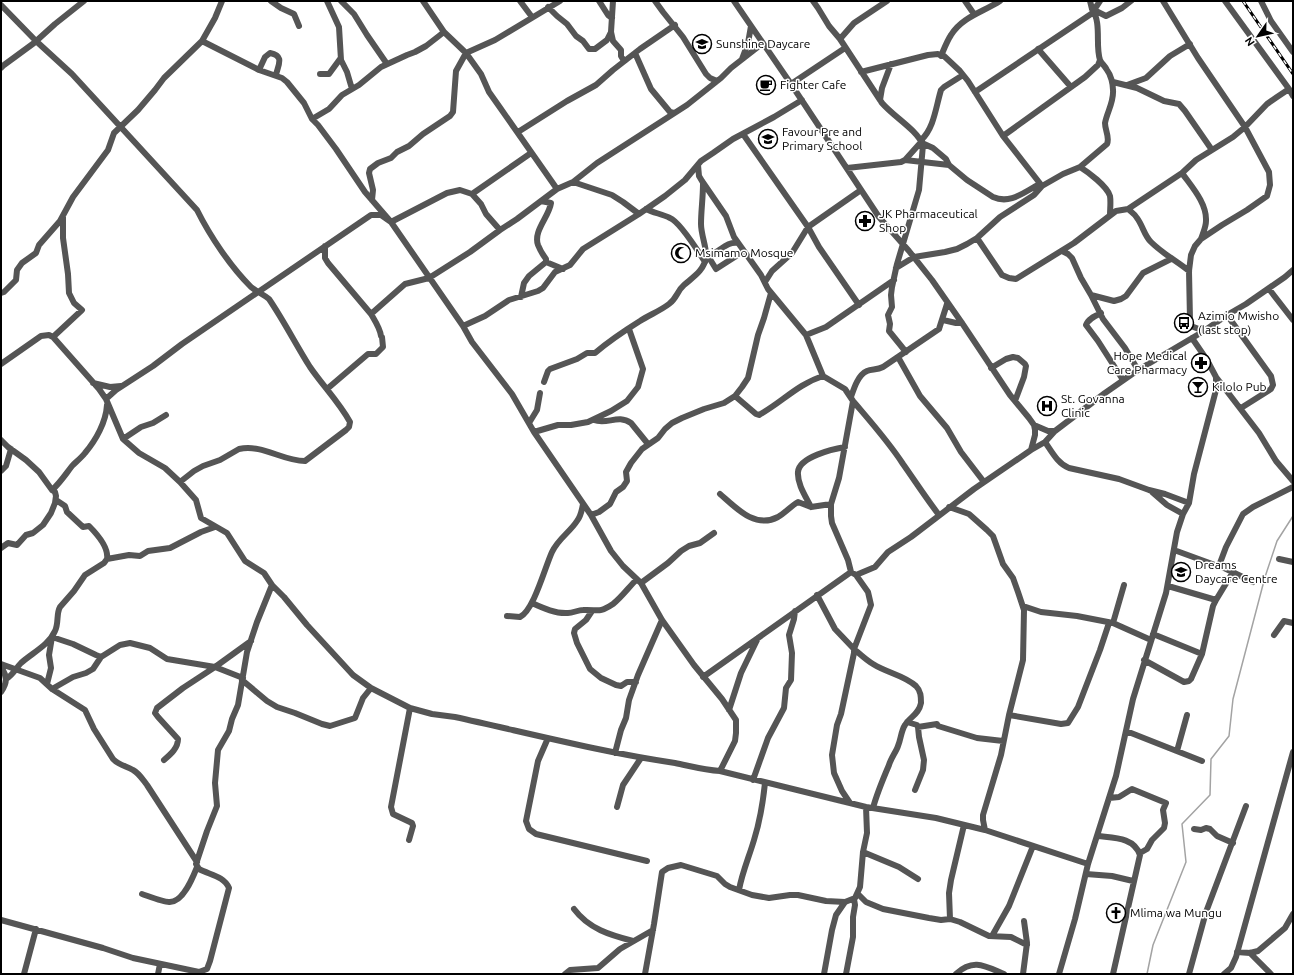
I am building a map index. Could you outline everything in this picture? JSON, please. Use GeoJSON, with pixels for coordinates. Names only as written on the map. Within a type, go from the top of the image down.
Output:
{"type":"FeatureCollection","features":[{"type":"Feature","properties":{"kind":"street"},"geometry":{"type":"LineString","coordinates":[[1,68],[84,1]]}},
{"type":"Feature","properties":{"kind":"street"},"geometry":{"type":"LineString","coordinates":[[2,292],[16,280],[18,270],[22,264],[36,253],[39,245],[52,232],[60,221],[73,197],[108,150],[114,133],[142,105],[164,78],[202,41],[215,18],[222,1]]}},
{"type":"Feature","properties":{"kind":"street"},"geometry":{"type":"LineString","coordinates":[[271,1],[294,14],[299,26]]}},
{"type":"Feature","properties":{"kind":"street"},"geometry":{"type":"LineString","coordinates":[[327,1],[339,28],[340,59],[347,72],[352,89]]}},
{"type":"Feature","properties":{"kind":"street"},"geometry":{"type":"LineString","coordinates":[[341,1],[354,14],[366,35],[387,64]]}},
{"type":"Feature","properties":{"kind":"street"},"geometry":{"type":"LineString","coordinates":[[423,1],[444,32],[466,53],[481,74],[489,92],[557,189]]}},
{"type":"Feature","properties":{"kind":"street"},"geometry":{"type":"LineString","coordinates":[[520,1],[532,17]]}},
{"type":"Feature","properties":{"kind":"street"},"geometry":{"type":"LineString","coordinates":[[371,215],[373,190],[369,173],[370,169],[378,163],[391,158],[397,152],[409,146],[423,134],[450,116],[453,112],[456,71],[466,53],[495,40],[560,1]]}},
{"type":"Feature","properties":{"kind":"street"},"geometry":{"type":"LineString","coordinates":[[599,1],[608,15],[612,18]]}},
{"type":"Feature","properties":{"kind":"street"},"geometry":{"type":"LineString","coordinates":[[613,1],[611,32],[613,41],[621,50],[621,56],[624,61]]}},
{"type":"Feature","properties":{"kind":"street"},"geometry":{"type":"LineString","coordinates":[[655,1],[683,37],[706,74],[710,78],[717,81]]}},
{"type":"Feature","properties":{"kind":"street"},"geometry":{"type":"LineString","coordinates":[[734,1],[802,100],[879,217],[914,257],[962,323],[991,368],[1034,426],[1035,435],[1031,450]]}},
{"type":"Feature","properties":{"kind":"street"},"geometry":{"type":"LineString","coordinates":[[813,1],[889,111],[912,130],[922,142],[933,148],[946,159],[949,165],[967,180],[998,199],[1010,199],[1017,197],[1080,167],[1105,146],[1108,141],[1105,126],[1106,118],[1113,100],[1112,82],[1109,73],[1100,60]]}},
{"type":"Feature","properties":{"kind":"street"},"geometry":{"type":"LineString","coordinates":[[840,39],[854,23],[887,1]]}},
{"type":"Feature","properties":{"kind":"street"},"geometry":{"type":"LineString","coordinates":[[965,1],[974,14]]}},
{"type":"Feature","properties":{"kind":"street"},"geometry":{"type":"LineString","coordinates":[[942,56],[949,37],[960,24],[974,14],[1000,1]]}},
{"type":"Feature","properties":{"kind":"street"},"geometry":{"type":"LineString","coordinates":[[1003,136],[1085,78],[1098,65],[1100,60],[1098,36],[1090,1]]}},
{"type":"Feature","properties":{"kind":"street"},"geometry":{"type":"LineString","coordinates":[[975,92],[1093,10],[1100,1]]}},
{"type":"Feature","properties":{"kind":"street"},"geometry":{"type":"LineString","coordinates":[[1093,10],[1106,16],[1122,8],[1131,1]]}},
{"type":"Feature","properties":{"kind":"street"},"geometry":{"type":"LineString","coordinates":[[1162,1],[1245,127],[1269,172],[1270,186],[1266,196],[1201,239],[1195,246],[1191,255],[1189,271],[1191,326],[1204,331]]}},
{"type":"Feature","properties":{"kind":"street"},"geometry":{"type":"LineString","coordinates":[[1224,1],[1293,96]]}},
{"type":"Feature","properties":{"kind":"street"},"geometry":{"type":"LineString","coordinates":[[1261,1],[1271,21],[1293,52]]}},
{"type":"Feature","properties":{"kind":"street"},"geometry":{"type":"LineString","coordinates":[[1,5],[36,41],[72,74],[197,210],[203,222],[228,258],[250,286],[269,299],[302,354],[344,413],[350,424],[346,430],[307,460],[298,460],[261,449],[239,448],[216,462],[194,471],[180,482]]}},
{"type":"Feature","properties":{"kind":"street"},"geometry":{"type":"LineString","coordinates":[[548,7],[567,24],[589,49],[595,49],[607,40],[611,32]]}},
{"type":"Feature","properties":{"kind":"street"},"geometry":{"type":"LineString","coordinates":[[518,132],[567,101],[596,86],[624,61],[675,26]]}},
{"type":"Feature","properties":{"kind":"street"},"geometry":{"type":"LineString","coordinates":[[742,60],[748,43],[751,26]]}},
{"type":"Feature","properties":{"kind":"street"},"geometry":{"type":"LineString","coordinates":[[312,119],[329,109],[342,95],[359,85],[381,66],[415,52],[426,46],[444,32]]}},
{"type":"Feature","properties":{"kind":"street"},"geometry":{"type":"LineString","coordinates":[[202,41],[259,70],[276,75],[287,82],[304,103],[312,119],[323,131],[373,202],[391,222],[463,326],[472,342],[512,394],[534,432],[591,515],[611,551],[618,561],[639,581],[662,620],[736,720],[736,733],[732,748],[720,771]]}},
{"type":"Feature","properties":{"kind":"street"},"geometry":{"type":"LineString","coordinates":[[371,314],[405,284],[429,278],[470,252],[518,219],[557,189],[573,182],[597,163],[687,105],[763,43]]}},
{"type":"Feature","properties":{"kind":"street"},"geometry":{"type":"LineString","coordinates":[[1128,85],[1146,78],[1170,56],[1190,44]]}},
{"type":"Feature","properties":{"kind":"street"},"geometry":{"type":"LineString","coordinates":[[791,84],[846,48]]}},
{"type":"Feature","properties":{"kind":"street"},"geometry":{"type":"LineString","coordinates":[[1038,49],[1071,87]]}},
{"type":"Feature","properties":{"kind":"street"},"geometry":{"type":"LineString","coordinates":[[635,53],[651,89],[670,112],[674,113]]}},
{"type":"Feature","properties":{"kind":"street"},"geometry":{"type":"LineString","coordinates":[[259,70],[266,56],[269,54],[274,54],[280,61],[276,75]]}},
{"type":"Feature","properties":{"kind":"street"},"geometry":{"type":"LineString","coordinates":[[861,72],[928,55],[938,54],[942,56],[963,75],[1003,136],[1041,185]]}},
{"type":"Feature","properties":{"kind":"street"},"geometry":{"type":"LineString","coordinates":[[320,74],[329,74],[340,59]]}},
{"type":"Feature","properties":{"kind":"street"},"geometry":{"type":"LineString","coordinates":[[880,100],[882,88],[891,64]]}},
{"type":"Feature","properties":{"kind":"street"},"geometry":{"type":"LineString","coordinates":[[905,160],[922,142],[926,135],[941,90],[963,75]]}},
{"type":"Feature","properties":{"kind":"street"},"geometry":{"type":"LineString","coordinates":[[1112,82],[1128,85],[1164,101],[1179,104],[1212,150]]}},
{"type":"Feature","properties":{"kind":"street"},"geometry":{"type":"LineString","coordinates":[[977,238],[1002,275],[1016,279],[1062,251],[1116,211],[1128,209],[1182,172],[1196,160],[1245,127],[1268,104],[1289,89]]}},
{"type":"Feature","properties":{"kind":"street"},"geometry":{"type":"LineString","coordinates":[[463,326],[485,316],[509,300],[538,291],[555,272],[570,265],[587,246],[646,209],[685,180],[698,165],[713,153],[802,100]]}},
{"type":"Feature","properties":{"kind":"street"},"geometry":{"type":"LineString","coordinates":[[743,134],[808,227],[819,247],[859,304]]}},
{"type":"Feature","properties":{"kind":"street"},"geometry":{"type":"LineString","coordinates":[[906,352],[889,330],[890,324],[888,316],[892,307],[891,294],[896,268],[919,190],[923,146],[922,142]]}},
{"type":"Feature","properties":{"kind":"street"},"geometry":{"type":"LineString","coordinates":[[472,194],[531,153]]}},
{"type":"Feature","properties":{"kind":"street"},"geometry":{"type":"LineString","coordinates":[[847,168],[896,163],[905,160],[949,165]]}},
{"type":"Feature","properties":{"kind":"street"},"geometry":{"type":"LineString","coordinates":[[698,165],[699,176],[703,184],[726,216],[738,243],[771,293],[806,335],[823,376],[840,386],[852,399],[886,440],[939,515]]}},
{"type":"Feature","properties":{"kind":"street"},"geometry":{"type":"LineString","coordinates":[[1080,167],[1104,186],[1108,192],[1110,197],[1110,215]]}},
{"type":"Feature","properties":{"kind":"street"},"geometry":{"type":"LineString","coordinates":[[1182,172],[1204,207],[1206,220],[1201,239]]}},
{"type":"Feature","properties":{"kind":"street"},"geometry":{"type":"LineString","coordinates":[[573,182],[612,195],[639,214]]}},
{"type":"Feature","properties":{"kind":"street"},"geometry":{"type":"LineString","coordinates":[[544,382],[550,369],[577,360],[587,353],[595,353],[600,348],[629,329],[670,304],[675,299],[679,290],[700,271],[706,258],[701,224],[703,184]]}},
{"type":"Feature","properties":{"kind":"street"},"geometry":{"type":"LineString","coordinates":[[896,268],[914,257],[957,249],[977,238],[1000,217],[1034,194],[1041,185]]}},
{"type":"Feature","properties":{"kind":"street"},"geometry":{"type":"LineString","coordinates":[[391,222],[447,194],[460,190],[472,194],[481,204],[486,214],[500,230]]}},
{"type":"Feature","properties":{"kind":"street"},"geometry":{"type":"LineString","coordinates":[[765,282],[772,271],[792,253],[808,227],[861,190]]}},
{"type":"Feature","properties":{"kind":"street"},"geometry":{"type":"LineString","coordinates":[[541,201],[551,203],[550,210],[540,228],[537,240],[546,262]]}},
{"type":"Feature","properties":{"kind":"street"},"geometry":{"type":"LineString","coordinates":[[646,209],[672,219],[678,224],[716,269],[744,251]]}},
{"type":"Feature","properties":{"kind":"street"},"geometry":{"type":"LineString","coordinates":[[1128,209],[1136,217],[1145,235],[1171,259],[1189,271]]}},
{"type":"Feature","properties":{"kind":"street"},"geometry":{"type":"LineString","coordinates":[[53,337],[82,310],[74,303],[69,293],[63,238],[63,215]]}},
{"type":"Feature","properties":{"kind":"street"},"geometry":{"type":"LineString","coordinates":[[52,490],[61,482],[93,442],[105,418],[106,402],[123,386],[371,215],[381,215],[391,222]]}},
{"type":"Feature","properties":{"kind":"street"},"geometry":{"type":"LineString","coordinates":[[706,258],[727,244],[738,243]]}},
{"type":"Feature","properties":{"kind":"street"},"geometry":{"type":"LineString","coordinates":[[325,246],[325,258]]}},
{"type":"Feature","properties":{"kind":"street"},"geometry":{"type":"LineString","coordinates":[[1062,251],[1072,258],[1107,326],[1125,348],[1138,370]]}},
{"type":"Feature","properties":{"kind":"street"},"geometry":{"type":"LineString","coordinates":[[315,254],[325,258],[371,314],[380,331],[383,347],[376,354],[368,354],[327,389]]}},
{"type":"Feature","properties":{"kind":"street"},"geometry":{"type":"LineString","coordinates":[[1091,295],[1114,301],[1121,299],[1126,296],[1143,274],[1171,259]]}},
{"type":"Feature","properties":{"kind":"street"},"geometry":{"type":"LineString","coordinates":[[546,262],[563,269]]}},
{"type":"Feature","properties":{"kind":"street"},"geometry":{"type":"LineString","coordinates":[[520,297],[524,283],[528,276],[546,262]]}},
{"type":"Feature","properties":{"kind":"street"},"geometry":{"type":"LineString","coordinates":[[703,676],[817,595],[853,574],[875,567],[888,552],[911,537],[984,482],[1044,442],[1055,431],[1123,380],[1246,304],[1269,289],[1293,270]]}},
{"type":"Feature","properties":{"kind":"street"},"geometry":{"type":"LineString","coordinates":[[806,335],[826,327],[894,280]]}},
{"type":"Feature","properties":{"kind":"street"},"geometry":{"type":"LineString","coordinates":[[1269,289],[1293,320]]}},
{"type":"Feature","properties":{"kind":"street"},"geometry":{"type":"LineString","coordinates":[[591,515],[599,512],[610,504],[616,492],[623,487],[627,481],[626,472],[628,466],[642,449],[658,438],[672,423],[704,409],[724,403],[735,396],[748,378],[758,335],[771,293]]}},
{"type":"Feature","properties":{"kind":"street"},"geometry":{"type":"LineString","coordinates":[[850,803],[836,780],[832,763],[832,755],[837,725],[842,714],[853,664],[854,649],[871,605],[868,592],[853,574],[832,523],[831,504],[839,478],[856,383],[868,371],[877,370],[940,329],[948,304]]}},
{"type":"Feature","properties":{"kind":"street"},"geometry":{"type":"LineString","coordinates":[[1100,313],[1087,321],[1086,325],[1123,380]]}},
{"type":"Feature","properties":{"kind":"street"},"geometry":{"type":"LineString","coordinates":[[1227,315],[1271,376],[1273,381],[1271,389],[1241,408]]}},
{"type":"Feature","properties":{"kind":"street"},"geometry":{"type":"LineString","coordinates":[[943,320],[962,323]]}},
{"type":"Feature","properties":{"kind":"street"},"geometry":{"type":"LineString","coordinates":[[534,432],[558,425],[571,425],[594,420],[627,401],[638,387],[642,374],[642,364],[629,329]]}},
{"type":"Feature","properties":{"kind":"street"},"geometry":{"type":"LineString","coordinates":[[1,364],[42,336],[49,335],[53,337],[93,383],[106,402],[123,439],[139,453],[165,468],[180,482],[196,500],[201,518],[227,533],[245,560],[264,573],[272,585],[284,596],[307,625],[354,675],[371,688],[410,708],[615,753],[706,770],[720,771],[866,807],[936,818],[985,830],[1088,864]]}},
{"type":"Feature","properties":{"kind":"street"},"geometry":{"type":"LineString","coordinates":[[1192,338],[1216,376],[1259,433],[1276,461],[1293,481]]}},
{"type":"Feature","properties":{"kind":"street"},"geometry":{"type":"LineString","coordinates":[[898,357],[920,396],[947,428],[961,452],[984,482]]}},
{"type":"Feature","properties":{"kind":"street"},"geometry":{"type":"LineString","coordinates":[[991,368],[1006,359],[1013,357],[1018,358],[1025,364],[1024,376],[1015,401]]}},
{"type":"Feature","properties":{"kind":"street"},"geometry":{"type":"LineString","coordinates":[[735,396],[759,415],[803,385],[823,376]]}},
{"type":"Feature","properties":{"kind":"street"},"geometry":{"type":"LineString","coordinates":[[1059,974],[1075,919],[1088,864],[1116,776],[1133,699],[1168,586],[1177,532],[1183,514],[1189,503],[1194,474],[1216,390],[1216,376]]}},
{"type":"Feature","properties":{"kind":"street"},"geometry":{"type":"LineString","coordinates":[[93,383],[110,387],[123,386]]}},
{"type":"Feature","properties":{"kind":"street"},"geometry":{"type":"LineString","coordinates":[[840,386],[856,383]]}},
{"type":"Feature","properties":{"kind":"street"},"geometry":{"type":"LineString","coordinates":[[530,423],[537,410],[540,393]]}},
{"type":"Feature","properties":{"kind":"street"},"geometry":{"type":"LineString","coordinates":[[123,439],[141,427],[153,423],[166,415]]}},
{"type":"Feature","properties":{"kind":"street"},"geometry":{"type":"LineString","coordinates":[[594,420],[600,422],[619,419],[628,421],[648,444]]}},
{"type":"Feature","properties":{"kind":"street"},"geometry":{"type":"LineString","coordinates":[[1034,426],[1048,431],[1055,431]]}},
{"type":"Feature","properties":{"kind":"street"},"geometry":{"type":"LineString","coordinates":[[1,440],[39,472],[55,492],[56,496],[51,513],[38,529],[33,533],[26,535],[17,544],[8,542],[1,548]]}},
{"type":"Feature","properties":{"kind":"street"},"geometry":{"type":"LineString","coordinates":[[1044,442],[1064,466],[1119,479],[1189,503]]}},
{"type":"Feature","properties":{"kind":"street"},"geometry":{"type":"LineString","coordinates":[[811,506],[802,488],[798,476],[798,468],[809,459],[820,454],[845,447]]}},
{"type":"Feature","properties":{"kind":"street"},"geometry":{"type":"LineString","coordinates":[[1,471],[6,466],[12,449]]}},
{"type":"Feature","properties":{"kind":"street"},"geometry":{"type":"LineString","coordinates":[[1218,564],[1220,563],[1226,547],[1243,514],[1253,507],[1293,487]]}},
{"type":"Feature","properties":{"kind":"street"},"geometry":{"type":"LineString","coordinates":[[1149,490],[1167,505],[1183,514]]}},
{"type":"Feature","properties":{"kind":"street"},"geometry":{"type":"LineString","coordinates":[[720,494],[747,516],[757,520],[778,517],[798,502],[811,506],[831,504]]}},
{"type":"Feature","properties":{"kind":"street"},"geometry":{"type":"LineString","coordinates":[[47,684],[51,668],[49,655],[52,637],[57,627],[60,607],[74,591],[85,574],[104,563],[108,555],[106,548],[92,529],[89,526],[83,527],[67,512],[65,506],[56,500]]}},
{"type":"Feature","properties":{"kind":"street"},"geometry":{"type":"LineString","coordinates":[[507,616],[517,618],[524,616],[532,603],[552,551],[558,541],[578,520],[583,504]]}},
{"type":"Feature","properties":{"kind":"street"},"geometry":{"type":"LineString","coordinates":[[949,507],[969,514],[993,536],[1003,564],[1013,578],[1023,606],[1023,660],[1009,715],[1001,755],[983,817],[985,830]]}},
{"type":"Feature","properties":{"kind":"street"},"geometry":{"type":"LineString","coordinates":[[107,558],[129,555],[140,556],[148,551],[170,548],[215,527]]}},
{"type":"Feature","properties":{"kind":"street"},"geometry":{"type":"LineString","coordinates":[[532,603],[543,608],[564,613],[584,610],[599,611],[612,605],[624,592],[684,549],[700,543],[714,533]]}},
{"type":"Feature","properties":{"kind":"street"},"geometry":{"type":"LineString","coordinates":[[1174,550],[1215,565],[1218,564],[1253,582]]}},
{"type":"Feature","properties":{"kind":"street"},"geometry":{"type":"LineString","coordinates":[[1279,559],[1293,562]]}},
{"type":"Feature","properties":{"kind":"street"},"geometry":{"type":"LineString","coordinates":[[1144,660],[1170,675],[1186,682],[1191,679],[1202,654],[1216,600],[1233,572]]}},
{"type":"Feature","properties":{"kind":"street"},"geometry":{"type":"LineString","coordinates":[[142,894],[168,902],[174,901],[187,890],[217,806],[215,783],[218,750],[229,731],[238,705],[247,652],[272,585]]}},
{"type":"Feature","properties":{"kind":"street"},"geometry":{"type":"LineString","coordinates":[[1009,715],[1061,724],[1068,723],[1078,707],[1111,623],[1124,585]]}},
{"type":"Feature","properties":{"kind":"street"},"geometry":{"type":"LineString","coordinates":[[1168,586],[1216,600]]}},
{"type":"Feature","properties":{"kind":"street"},"geometry":{"type":"LineString","coordinates":[[817,595],[835,629],[854,649],[873,664],[908,680],[918,687],[920,691],[920,704],[915,716],[905,725],[898,747],[889,764],[876,798],[874,808]]}},
{"type":"Feature","properties":{"kind":"street"},"geometry":{"type":"LineString","coordinates":[[1023,606],[1041,612],[1078,616],[1111,623],[1202,654]]}},
{"type":"Feature","properties":{"kind":"street"},"geometry":{"type":"LineString","coordinates":[[592,611],[586,620],[576,628],[574,633],[576,643],[590,669],[594,674],[616,685],[621,686],[627,682],[636,682]]}},
{"type":"Feature","properties":{"kind":"street"},"geometry":{"type":"LineString","coordinates":[[753,780],[768,738],[784,708],[786,688],[791,680],[792,653],[789,635],[795,611]]}},
{"type":"Feature","properties":{"kind":"street"},"geometry":{"type":"LineString","coordinates":[[615,753],[620,732],[626,718],[629,700],[662,620]]}},
{"type":"Feature","properties":{"kind":"street"},"geometry":{"type":"LineString","coordinates":[[1274,635],[1284,620],[1293,623]]}},
{"type":"Feature","properties":{"kind":"street"},"geometry":{"type":"LineString","coordinates":[[52,637],[74,644],[101,657]]}},
{"type":"Feature","properties":{"kind":"street"},"geometry":{"type":"LineString","coordinates":[[6,679],[13,674],[20,664],[52,637]]}},
{"type":"Feature","properties":{"kind":"street"},"geometry":{"type":"LineString","coordinates":[[729,710],[741,673],[758,638]]}},
{"type":"Feature","properties":{"kind":"street"},"geometry":{"type":"LineString","coordinates":[[164,760],[175,750],[178,744],[178,739],[158,717],[156,713],[157,708],[251,641]]}},
{"type":"Feature","properties":{"kind":"street"},"geometry":{"type":"LineString","coordinates":[[52,689],[73,677],[88,672],[93,669],[101,657],[120,645],[130,643],[150,648],[167,659],[215,667],[242,679],[267,701],[277,707],[330,726],[355,718],[363,698],[371,688]]}},
{"type":"Feature","properties":{"kind":"street"},"geometry":{"type":"LineString","coordinates":[[1,666],[40,678],[52,689],[85,710],[94,729],[115,761],[138,774],[151,790],[199,869],[222,878],[227,883],[229,888],[207,972],[199,972],[133,958],[103,948],[1,920]]}},
{"type":"Feature","properties":{"kind":"street"},"geometry":{"type":"LineString","coordinates":[[1,666],[6,679],[5,685],[1,692]]}},
{"type":"Feature","properties":{"kind":"street"},"geometry":{"type":"LineString","coordinates":[[409,840],[413,826],[412,823],[393,814],[391,807],[410,708]]}},
{"type":"Feature","properties":{"kind":"street"},"geometry":{"type":"LineString","coordinates":[[1177,751],[1187,715]]}},
{"type":"Feature","properties":{"kind":"street"},"geometry":{"type":"LineString","coordinates":[[907,722],[917,725],[918,727],[937,724],[938,726],[978,738],[1003,741]]}},
{"type":"Feature","properties":{"kind":"street"},"geometry":{"type":"LineString","coordinates":[[916,790],[924,765],[918,727]]}},
{"type":"Feature","properties":{"kind":"street"},"geometry":{"type":"LineString","coordinates":[[1126,732],[1202,761]]}},
{"type":"Feature","properties":{"kind":"street"},"geometry":{"type":"LineString","coordinates":[[548,738],[538,761],[533,783],[526,822],[529,829],[536,834],[647,862]]}},
{"type":"Feature","properties":{"kind":"street"},"geometry":{"type":"LineString","coordinates":[[1224,974],[1233,965],[1293,752]]}},
{"type":"Feature","properties":{"kind":"street"},"geometry":{"type":"LineString","coordinates":[[617,807],[623,785],[641,758]]}},
{"type":"Feature","properties":{"kind":"street"},"geometry":{"type":"LineString","coordinates":[[739,890],[759,823],[765,783]]}},
{"type":"Feature","properties":{"kind":"street"},"geometry":{"type":"LineString","coordinates":[[1109,798],[1119,797],[1132,789],[1166,803],[1163,810],[1165,823],[1164,828],[1152,840],[1147,849],[1140,853]]}},
{"type":"Feature","properties":{"kind":"street"},"geometry":{"type":"LineString","coordinates":[[1189,974],[1206,912],[1246,806]]}},
{"type":"Feature","properties":{"kind":"street"},"geometry":{"type":"LineString","coordinates":[[846,974],[853,937],[853,917],[856,896],[862,873],[863,852],[867,833],[866,807]]}},
{"type":"Feature","properties":{"kind":"street"},"geometry":{"type":"LineString","coordinates":[[974,827],[983,817]]}},
{"type":"Feature","properties":{"kind":"street"},"geometry":{"type":"LineString","coordinates":[[950,919],[949,893],[964,825]]}},
{"type":"Feature","properties":{"kind":"street"},"geometry":{"type":"LineString","coordinates":[[1194,829],[1210,829],[1217,836],[1232,843]]}},
{"type":"Feature","properties":{"kind":"street"},"geometry":{"type":"LineString","coordinates":[[1098,836],[1127,841],[1140,853],[1140,860],[1133,881],[1113,974]]}},
{"type":"Feature","properties":{"kind":"street"},"geometry":{"type":"LineString","coordinates":[[992,936],[1008,906],[1033,846]]}},
{"type":"Feature","properties":{"kind":"street"},"geometry":{"type":"LineString","coordinates":[[863,852],[899,867],[918,879]]}},
{"type":"Feature","properties":{"kind":"street"},"geometry":{"type":"LineString","coordinates":[[645,974],[662,872],[668,868],[680,865],[686,866],[717,876],[724,884],[762,897],[790,895],[826,901],[845,902]]}},
{"type":"Feature","properties":{"kind":"street"},"geometry":{"type":"LineString","coordinates":[[1086,874],[1112,876],[1133,881]]}},
{"type":"Feature","properties":{"kind":"street"},"geometry":{"type":"LineString","coordinates":[[856,896],[868,903],[888,910],[941,920],[950,919],[966,924],[992,936],[1011,937],[1027,945]]}},
{"type":"Feature","properties":{"kind":"street"},"geometry":{"type":"LineString","coordinates":[[824,974],[836,915],[845,902],[856,896]]}},
{"type":"Feature","properties":{"kind":"street"},"geometry":{"type":"LineString","coordinates":[[574,909],[598,929],[611,935],[633,941]]}},
{"type":"Feature","properties":{"kind":"street"},"geometry":{"type":"LineString","coordinates":[[1237,952],[1250,953],[1258,951],[1285,928],[1293,914]]}},
{"type":"Feature","properties":{"kind":"street"},"geometry":{"type":"LineString","coordinates":[[1023,974],[1027,945],[1024,921]]}},
{"type":"Feature","properties":{"kind":"street"},"geometry":{"type":"LineString","coordinates":[[24,974],[36,929]]}},
{"type":"Feature","properties":{"kind":"street"},"geometry":{"type":"LineString","coordinates":[[565,974],[570,970],[598,968],[620,949],[652,930]]}},
{"type":"Feature","properties":{"kind":"street"},"geometry":{"type":"LineString","coordinates":[[1250,953],[1271,974]]}},
{"type":"Feature","properties":{"kind":"street"},"geometry":{"type":"LineString","coordinates":[[158,974],[160,964]]}},
{"type":"Feature","properties":{"kind":"street"},"geometry":{"type":"LineString","coordinates":[[956,974],[972,964],[1004,974]]}},
{"type":"Feature","properties":{"kind":"waterway"},"geometry":{"type":"LineString","coordinates":[[1147,974],[1153,945],[1186,862],[1182,824],[1210,795],[1211,759],[1229,736],[1233,699],[1265,577],[1277,541],[1293,516]]}},
{"type":"Feature","properties":{"kind":"railway"},"geometry":{"type":"LineString","coordinates":[[1243,1],[1293,74]]}},
{"type":"Feature","properties":{"kind":"place","name":"Sunshine Daycare"},"geometry":{"type":"Point","coordinates":[702,44]}},
{"type":"Feature","properties":{"kind":"place","name":"Fighter Cafe"},"geometry":{"type":"Point","coordinates":[766,85]}},
{"type":"Feature","properties":{"kind":"place","name":"Favour Pre and Primary School"},"geometry":{"type":"Point","coordinates":[768,139]}},
{"type":"Feature","properties":{"kind":"place","name":"JK Pharmaceutical Shop"},"geometry":{"type":"Point","coordinates":[865,221]}},
{"type":"Feature","properties":{"kind":"place","name":"Msimamo Mosque"},"geometry":{"type":"Point","coordinates":[681,253]}},
{"type":"Feature","properties":{"kind":"place","name":"Azimio Mwisho (last stop)"},"geometry":{"type":"Point","coordinates":[1184,323]}},
{"type":"Feature","properties":{"kind":"place","name":"Hope Medical Care Pharmacy"},"geometry":{"type":"Point","coordinates":[1201,363]}},
{"type":"Feature","properties":{"kind":"place","name":"Kilolo Pub"},"geometry":{"type":"Point","coordinates":[1198,387]}},
{"type":"Feature","properties":{"kind":"place","name":"St. Govanna Clinic"},"geometry":{"type":"Point","coordinates":[1047,406]}},
{"type":"Feature","properties":{"kind":"place","name":"Dreams Daycare Centre"},"geometry":{"type":"Point","coordinates":[1181,572]}},
{"type":"Feature","properties":{"kind":"place","name":"Mlima wa Mungu"},"geometry":{"type":"Point","coordinates":[1116,913]}}]}
